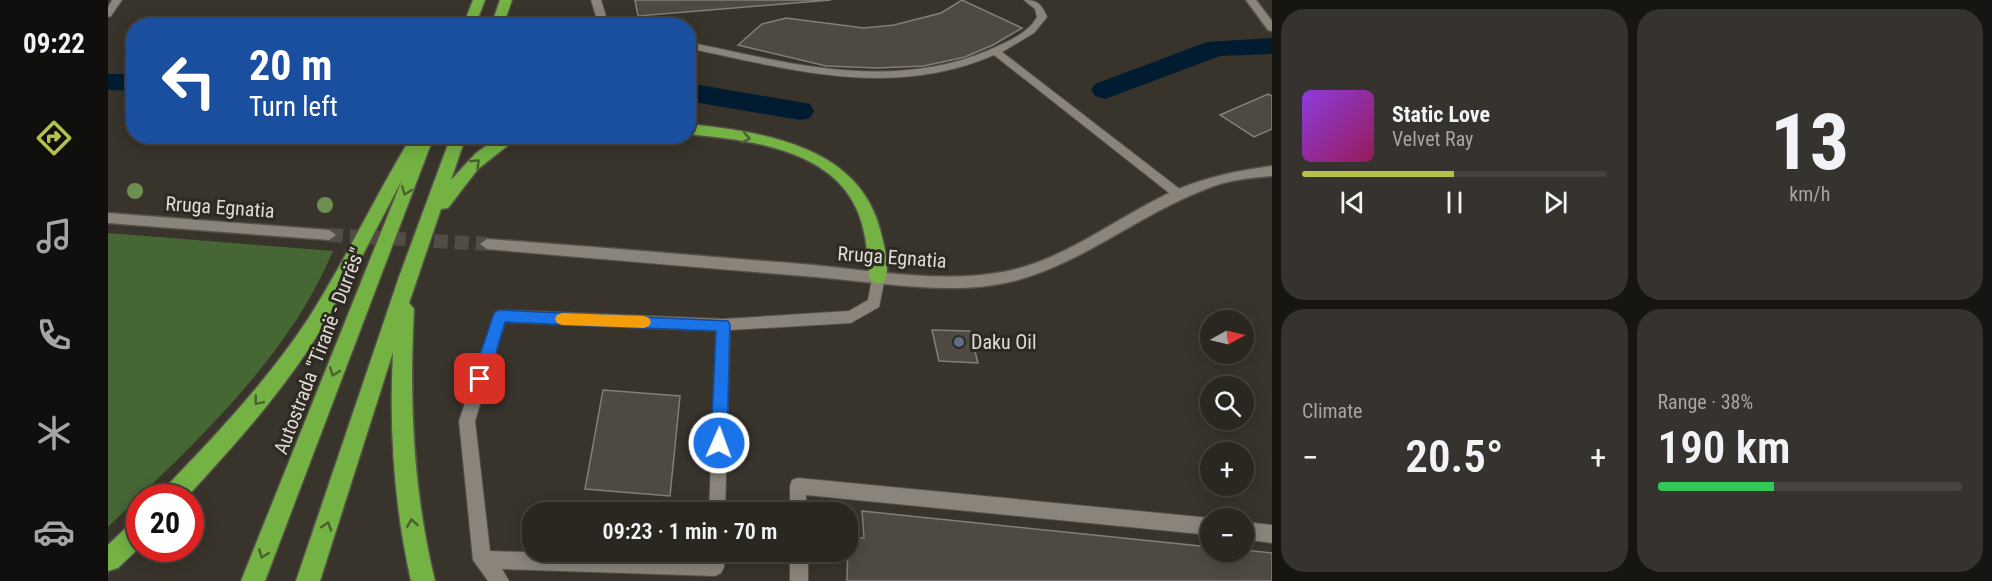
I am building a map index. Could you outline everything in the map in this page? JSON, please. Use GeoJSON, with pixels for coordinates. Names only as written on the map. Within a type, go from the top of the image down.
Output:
{"type":"FeatureCollection","features":[{"type":"Feature","properties":{"kind":"highway"},"geometry":{"type":"LineString","coordinates":[[473,18],[479,0]]}},
{"type":"Feature","properties":{"kind":"highway"},"geometry":{"type":"LineString","coordinates":[[500,18],[506,0]]}},
{"type":"Feature","properties":{"kind":"highway"},"geometry":{"type":"LineString","coordinates":[[696,130],[771,142],[817,159],[838,174],[861,200],[870,221],[877,248],[878,277]]}},
{"type":"Feature","properties":{"kind":"highway"},"geometry":{"type":"LineString","coordinates":[[184,484],[256,403],[291,359],[334,291],[414,144]]}},
{"type":"Feature","properties":{"kind":"highway","name":"Autostrada \"Tiranë - Durrës\""},"geometry":{"type":"LineString","coordinates":[[253,581],[424,144]]}},
{"type":"Feature","properties":{"kind":"highway"},"geometry":{"type":"LineString","coordinates":[[308,581],[408,277],[456,144]]}},
{"type":"Feature","properties":{"kind":"highway"},"geometry":{"type":"LineString","coordinates":[[428,226],[455,185],[486,153],[500,144]]}},
{"type":"Feature","properties":{"kind":"highway"},"geometry":{"type":"LineString","coordinates":[[408,277],[400,372],[404,469],[423,581]]}},
{"type":"Feature","properties":{"kind":"highway"},"geometry":{"type":"LineString","coordinates":[[108,560],[126,543]]}},
{"type":"Feature","properties":{"kind":"main road"},"geometry":{"type":"LineString","coordinates":[[1253,3],[1272,28]]}},
{"type":"Feature","properties":{"kind":"main road","name":"Rruga Egnatia"},"geometry":{"type":"LineString","coordinates":[[487,244],[878,277],[959,281],[1023,273],[1090,244],[1177,193],[1227,176],[1272,171]]}},
{"type":"Feature","properties":{"kind":"main road","name":"Rruga Egnatia"},"geometry":{"type":"LineString","coordinates":[[108,218],[329,235]]}},
{"type":"Feature","properties":{"kind":"lane"},"geometry":{"type":"LineString","coordinates":[[108,14],[117,0]]}},
{"type":"Feature","properties":{"kind":"lane"},"geometry":{"type":"LineString","coordinates":[[596,0],[602,18]]}},
{"type":"Feature","properties":{"kind":"lane"},"geometry":{"type":"LineString","coordinates":[[696,47],[847,75],[888,76],[935,70],[995,51],[1038,28],[1042,17],[1039,8],[1029,0]]}},
{"type":"Feature","properties":{"kind":"lane"},"geometry":{"type":"LineString","coordinates":[[995,51],[1177,193]]}},
{"type":"Feature","properties":{"kind":"lane"},"geometry":{"type":"LineString","coordinates":[[500,581],[482,560],[467,421],[500,316],[723,325],[851,317],[874,303],[878,277]]}},
{"type":"Feature","properties":{"kind":"lane"},"geometry":{"type":"LineString","coordinates":[[717,502],[723,325]]}},
{"type":"Feature","properties":{"kind":"lane"},"geometry":{"type":"LineString","coordinates":[[798,502],[798,486],[1200,526]]}},
{"type":"Feature","properties":{"kind":"lane"},"geometry":{"type":"LineString","coordinates":[[1254,532],[1272,534]]}},
{"type":"Feature","properties":{"kind":"lane"},"geometry":{"type":"LineString","coordinates":[[482,560],[522,561]]}},
{"type":"Feature","properties":{"kind":"lane"},"geometry":{"type":"LineString","coordinates":[[549,562],[715,567],[715,562]]}},
{"type":"Feature","properties":{"kind":"lane"},"geometry":{"type":"LineString","coordinates":[[799,562],[799,581]]}},
{"type":"Feature","properties":{"kind":"green space"},"geometry":{"type":"Polygon","coordinates":[[[108,233],[333,251],[314,291],[264,365],[235,400],[152,484],[126,484],[126,510],[108,527],[108,233]]]}},
{"type":"Feature","properties":{"kind":"building"},"geometry":{"type":"Polygon","coordinates":[[[635,0],[831,0],[638,16],[635,0]]]}},
{"type":"Feature","properties":{"kind":"building"},"geometry":{"type":"Polygon","coordinates":[[[962,0],[1022,28],[993,45],[965,57],[924,66],[877,68],[826,66],[738,45],[762,24],[786,18],[864,28],[894,25],[941,13],[962,0]]]}},
{"type":"Feature","properties":{"kind":"building"},"geometry":{"type":"Polygon","coordinates":[[[1268,94],[1272,96],[1272,129],[1254,137],[1220,115],[1268,94]]]}},
{"type":"Feature","properties":{"kind":"building"},"geometry":{"type":"Polygon","coordinates":[[[932,330],[970,331],[978,363],[939,361],[932,330]]]}},
{"type":"Feature","properties":{"kind":"building"},"geometry":{"type":"Polygon","coordinates":[[[603,390],[680,396],[670,496],[585,489],[603,390]]]}},
{"type":"Feature","properties":{"kind":"building"},"geometry":{"type":"Polygon","coordinates":[[[862,511],[1200,546],[1200,562],[1254,562],[1254,551],[1272,553],[1272,581],[847,581],[847,562],[858,562],[858,538],[864,538],[862,511]]]}},
{"type":"Feature","properties":{"kind":"waterway"},"geometry":{"type":"LineString","coordinates":[[1105,90],[1216,48],[1272,46]]}},
{"type":"Feature","properties":{"kind":"waterway"},"geometry":{"type":"LineString","coordinates":[[108,82],[126,83]]}},
{"type":"Feature","properties":{"kind":"waterway"},"geometry":{"type":"LineString","coordinates":[[696,93],[800,111]]}},
{"type":"Feature","properties":{"kind":"tunnel"},"geometry":{"type":"LineString","coordinates":[[329,235],[487,244]]}},
{"type":"Feature","properties":{"kind":"slow traffic"},"geometry":{"type":"LineString","coordinates":[[562,319],[644,322]]}},
{"type":"Feature","properties":{"kind":"place","name":"Daku Oil"},"geometry":{"type":"Point","coordinates":[959,342]}},
{"type":"Feature","properties":{"kind":"route"},"geometry":{"type":"LineString","coordinates":[[480,379],[500,316],[723,325],[719,443]]}}]}
